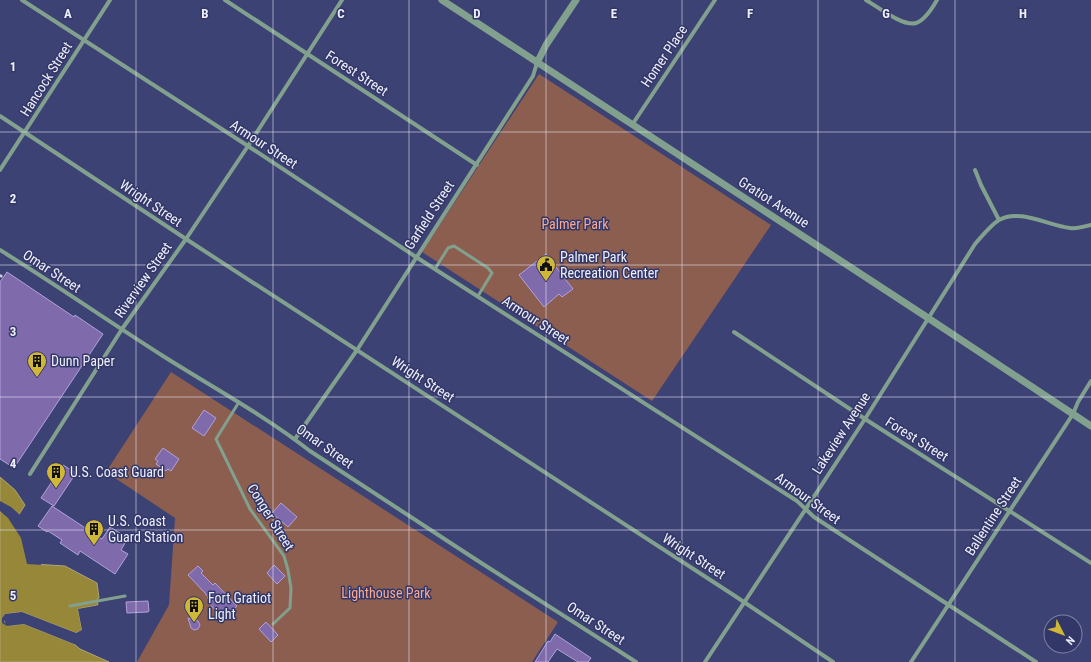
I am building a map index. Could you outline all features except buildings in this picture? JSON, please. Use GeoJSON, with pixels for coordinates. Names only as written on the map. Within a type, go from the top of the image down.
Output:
{"type":"FeatureCollection","features":[{"type":"Feature","properties":{"kind":"street","name":"Armour Street"},"geometry":{"type":"LineString","coordinates":[[22,0],[416,257],[797,501],[814,517],[1036,662]]}},
{"type":"Feature","properties":{"kind":"street","name":"Hancock Street"},"geometry":{"type":"LineString","coordinates":[[0,170],[110,0]]}},
{"type":"Feature","properties":{"kind":"street","name":"Forest Street"},"geometry":{"type":"LineString","coordinates":[[225,0],[477,165]]}},
{"type":"Feature","properties":{"kind":"street","name":"Riverview Street"},"geometry":{"type":"LineString","coordinates":[[30,474],[122,329],[186,239],[342,0]]}},
{"type":"Feature","properties":{"kind":"street","name":"Gratiot Avenue"},"geometry":{"type":"LineString","coordinates":[[442,0],[929,318],[1091,426]]}},
{"type":"Feature","properties":{"kind":"street","name":"Garfield Street"},"geometry":{"type":"LineString","coordinates":[[295,439],[357,350],[477,165],[533,76],[537,63],[546,46],[576,0]]}},
{"type":"Feature","properties":{"kind":"street","name":"Homer Place"},"geometry":{"type":"LineString","coordinates":[[632,125],[714,0]]}},
{"type":"Feature","properties":{"kind":"street"},"geometry":{"type":"LineString","coordinates":[[866,0],[902,22],[909,23],[917,23],[929,12],[937,0]]}},
{"type":"Feature","properties":{"kind":"street","name":"Wright Street"},"geometry":{"type":"LineString","coordinates":[[0,116],[832,662]]}},
{"type":"Feature","properties":{"kind":"street"},"geometry":{"type":"LineString","coordinates":[[975,170],[999,220],[1010,216],[1024,217],[1070,229],[1077,229],[1091,225]]}},
{"type":"Feature","properties":{"kind":"street","name":"Lakeview Avenue"},"geometry":{"type":"LineString","coordinates":[[705,662],[865,419],[975,244],[999,220]]}},
{"type":"Feature","properties":{"kind":"street","name":"Omar Street"},"geometry":{"type":"LineString","coordinates":[[0,250],[163,356],[239,402],[295,439],[310,451],[472,558],[636,662]]}},
{"type":"Feature","properties":{"kind":"street","name":"Forest Street"},"geometry":{"type":"LineString","coordinates":[[734,332],[865,419],[1091,563]]}},
{"type":"Feature","properties":{"kind":"street","name":"Ballentine Street"},"geometry":{"type":"LineString","coordinates":[[911,662],[1073,414],[1091,380]]}},
{"type":"Feature","properties":{"kind":"lane"},"geometry":{"type":"LineString","coordinates":[[435,269],[448,248],[454,246],[488,268],[492,273],[478,296]]}},
{"type":"Feature","properties":{"kind":"lane","name":"Conger Street"},"geometry":{"type":"LineString","coordinates":[[239,402],[216,439],[250,509],[284,556],[291,588],[290,608],[273,624]]}},
{"type":"Feature","properties":{"kind":"lane"},"geometry":{"type":"LineString","coordinates":[[70,606],[125,596]]}},
{"type":"Feature","properties":{"kind":"green space","name":"Palmer Park"},"geometry":{"type":"Polygon","coordinates":[[[539,74],[771,225],[652,401],[422,252],[539,74]]]}},
{"type":"Feature","properties":{"kind":"green space","name":"Lighthouse Park"},"geometry":{"type":"Polygon","coordinates":[[[171,372],[558,622],[532,662],[137,662],[169,605],[175,518],[106,472],[171,372]]]}},
{"type":"Feature","properties":{"kind":"shaded area"},"geometry":{"type":"Polygon","coordinates":[[[0,477],[15,490],[25,505],[18,516],[33,564],[65,566],[97,583],[99,598],[97,599],[98,605],[78,609],[82,630],[76,633],[22,612],[5,614],[2,618],[7,626],[24,624],[74,644],[80,649],[109,662],[0,662],[0,477]]]}},
{"type":"Feature","properties":{"kind":"pier"},"geometry":{"type":"Polygon","coordinates":[[[0,501],[11,507],[25,522],[35,548],[35,562],[41,563],[41,565],[27,564],[21,538],[8,518],[0,511],[0,501]]]}},
{"type":"Feature","properties":{"kind":"pier"},"geometry":{"type":"Polygon","coordinates":[[[100,605],[98,607],[80,610],[84,631],[76,635],[22,614],[6,616],[4,619],[4,622],[7,624],[25,622],[76,643],[74,644],[24,624],[7,626],[2,623],[2,618],[5,614],[22,612],[76,633],[82,630],[78,609],[100,605]]]}},
{"type":"Feature","properties":{"kind":"place","name":"Palmer Park Recreation Center"},"geometry":{"type":"Point","coordinates":[546,282]}},
{"type":"Feature","properties":{"kind":"place","name":"Dunn Paper"},"geometry":{"type":"Point","coordinates":[37,378]}},
{"type":"Feature","properties":{"kind":"place","name":"U.S. Coast Guard"},"geometry":{"type":"Point","coordinates":[56,489]}},
{"type":"Feature","properties":{"kind":"place","name":"U.S. Coast Guard Station"},"geometry":{"type":"Point","coordinates":[94,546]}},
{"type":"Feature","properties":{"kind":"place","name":"Fort Gratiot Light"},"geometry":{"type":"Point","coordinates":[194,623]}}]}
